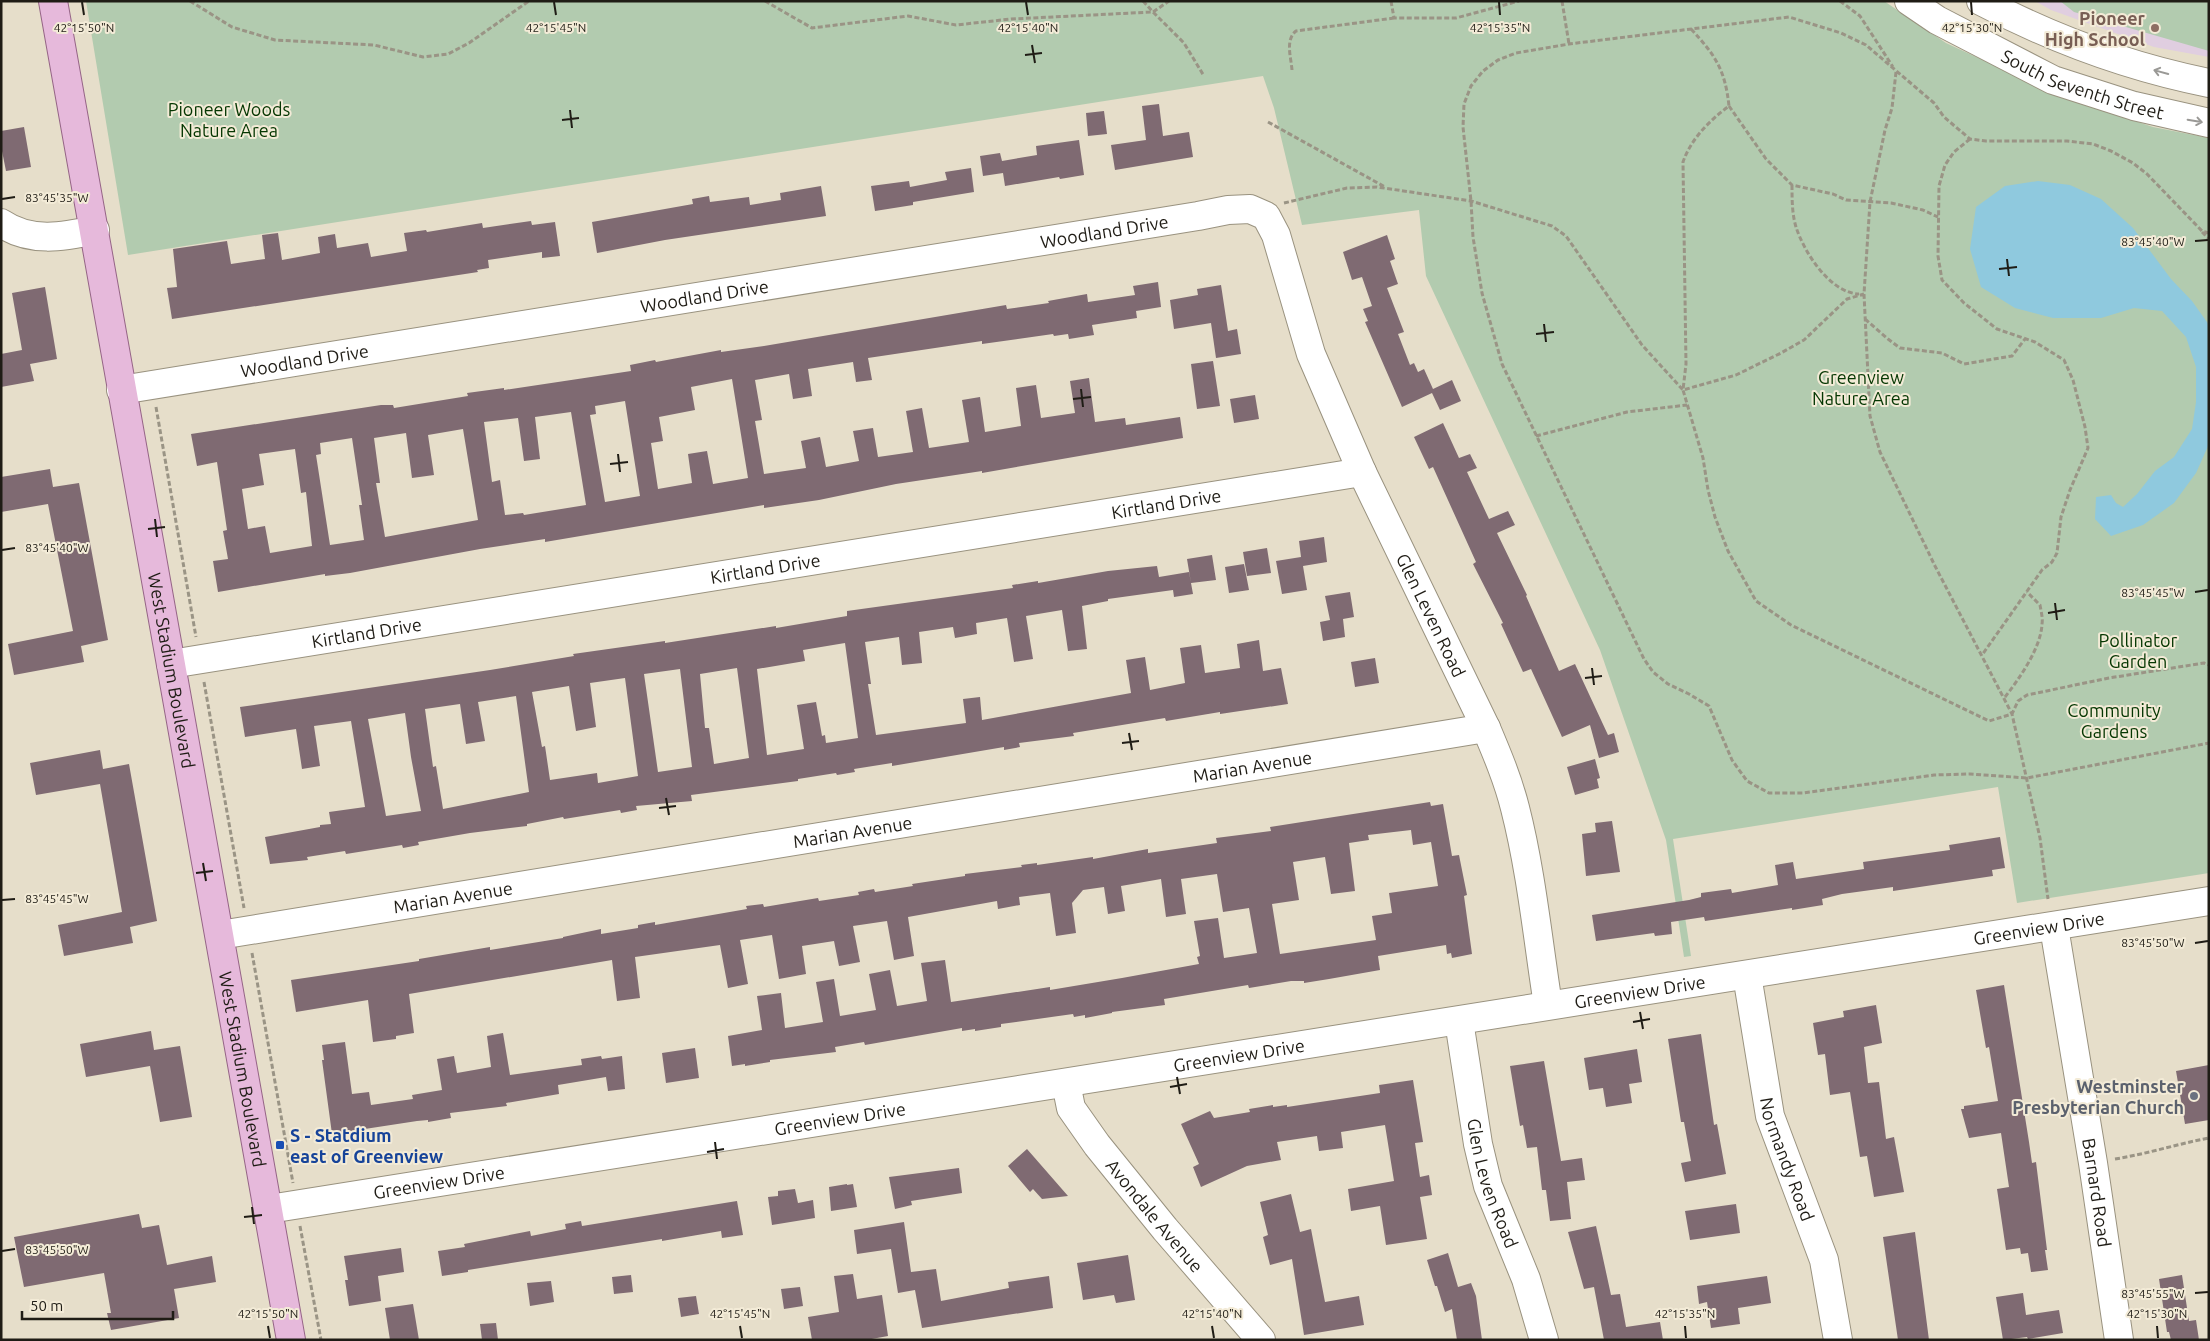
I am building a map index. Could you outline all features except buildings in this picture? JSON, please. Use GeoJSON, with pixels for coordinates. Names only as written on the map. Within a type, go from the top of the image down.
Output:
{"type":"FeatureCollection","features":[{"type":"Feature","properties":{"kind":"main road","name":"West Stadium Boulevard"},"geometry":{"type":"LineString","coordinates":[[53,1],[291,1340]]}},
{"type":"Feature","properties":{"kind":"street","name":"South Seventh Street"},"geometry":{"type":"LineString","coordinates":[[1910,1],[1937,20],[2053,80],[2134,106],[2209,123]]}},
{"type":"Feature","properties":{"kind":"street","name":"South Seventh Street"},"geometry":{"type":"LineString","coordinates":[[1981,1],[2060,39],[2117,60],[2209,83]]}},
{"type":"Feature","properties":{"kind":"street","name":"Woodland Drive"},"geometry":{"type":"LineString","coordinates":[[121,390],[1228,210],[1250,210]]}},
{"type":"Feature","properties":{"kind":"street","name":"Glen Leven Road"},"geometry":{"type":"LineString","coordinates":[[1250,210],[1266,216],[1276,235],[1311,354],[1362,472],[1486,728],[1503,769],[1515,808],[1548,1005]]}},
{"type":"Feature","properties":{"kind":"street"},"geometry":{"type":"LineString","coordinates":[[1,223],[9,228],[35,236],[56,238],[95,230]]}},
{"type":"Feature","properties":{"kind":"street","name":"Kirtland Drive"},"geometry":{"type":"LineString","coordinates":[[171,664],[1362,472]]}},
{"type":"Feature","properties":{"kind":"street","name":"Marian Avenue"},"geometry":{"type":"LineString","coordinates":[[220,934],[1486,728]]}},
{"type":"Feature","properties":{"kind":"street","name":"Greenview Drive"},"geometry":{"type":"LineString","coordinates":[[269,1209],[2209,901]]}},
{"type":"Feature","properties":{"kind":"street","name":"Barnard Road"},"geometry":{"type":"LineString","coordinates":[[2054,927],[2093,1163],[2119,1340]]}},
{"type":"Feature","properties":{"kind":"street","name":"Normandy Road"},"geometry":{"type":"LineString","coordinates":[[1747,975],[1770,1116],[1824,1260],[1838,1340]]}},
{"type":"Feature","properties":{"kind":"street","name":"Glen Leven Road"},"geometry":{"type":"LineString","coordinates":[[1459,1021],[1478,1144],[1488,1186],[1526,1280],[1544,1340]]}},
{"type":"Feature","properties":{"kind":"street","name":"Avondale Avenue"},"geometry":{"type":"LineString","coordinates":[[1066,1083],[1071,1108],[1097,1145],[1254,1339]]}},
{"type":"Feature","properties":{"kind":"path"},"geometry":{"type":"LineString","coordinates":[[190,1],[232,27],[276,40],[374,45],[423,56],[448,54],[469,44],[529,1]]}},
{"type":"Feature","properties":{"kind":"path"},"geometry":{"type":"LineString","coordinates":[[766,1],[812,28],[908,16],[956,24],[1011,19],[1153,12],[1170,1]]}},
{"type":"Feature","properties":{"kind":"path"},"geometry":{"type":"LineString","coordinates":[[1143,1],[1184,43],[1204,76]]}},
{"type":"Feature","properties":{"kind":"path"},"geometry":{"type":"LineString","coordinates":[[1391,1],[1394,18]]}},
{"type":"Feature","properties":{"kind":"path"},"geometry":{"type":"LineString","coordinates":[[1292,70],[1289,44],[1291,37],[1296,31],[1394,18],[1456,18],[1519,1]]}},
{"type":"Feature","properties":{"kind":"path"},"geometry":{"type":"LineString","coordinates":[[1562,1],[1569,44]]}},
{"type":"Feature","properties":{"kind":"path"},"geometry":{"type":"LineString","coordinates":[[1840,1],[1860,16],[1896,72],[1892,108],[1885,130],[1870,202],[1864,294],[1868,396],[1874,435],[1935,566],[2005,697],[2012,714],[2040,838],[2048,899]]}},
{"type":"Feature","properties":{"kind":"path"},"geometry":{"type":"LineString","coordinates":[[2209,239],[2148,174],[2133,163],[2093,144],[2067,140],[1986,141],[1970,139],[1944,117],[1934,103],[1866,44],[1841,33],[1789,17],[1690,28],[1516,53],[1498,60],[1483,71],[1471,86],[1464,104],[1463,127],[1472,201],[1473,237],[1482,294],[1502,364],[1644,659],[1653,672],[1668,684],[1709,706],[1732,760],[1747,781],[1769,793],[1803,793],[1934,775],[1970,774],[2027,778],[2209,743]]}},
{"type":"Feature","properties":{"kind":"path"},"geometry":{"type":"LineString","coordinates":[[1690,28],[1709,48],[1723,73],[1729,106],[1766,159],[1792,185],[1833,194],[1846,200],[1891,203],[1923,210],[1938,217]]}},
{"type":"Feature","properties":{"kind":"path"},"geometry":{"type":"LineString","coordinates":[[1682,390],[1686,364],[1683,162],[1688,147],[1729,106]]}},
{"type":"Feature","properties":{"kind":"path"},"geometry":{"type":"LineString","coordinates":[[1268,122],[1387,188]]}},
{"type":"Feature","properties":{"kind":"path"},"geometry":{"type":"LineString","coordinates":[[1970,139],[1954,152],[1945,166],[1939,186],[1938,256],[1942,280],[1983,319],[1997,329],[2051,351],[2064,360],[2080,402],[2088,448],[2061,517],[2054,560],[2042,570],[1982,655]]}},
{"type":"Feature","properties":{"kind":"path"},"geometry":{"type":"LineString","coordinates":[[1792,185],[1795,225],[1808,251],[1826,278],[1841,290],[1852,294],[1864,294]]}},
{"type":"Feature","properties":{"kind":"path"},"geometry":{"type":"LineString","coordinates":[[1250,210],[1347,188],[1387,188],[1472,201],[1545,223],[1566,236],[1642,345],[1682,390],[1703,458],[1715,517],[1728,552],[1756,601],[1791,625],[1989,720],[2012,714]]}},
{"type":"Feature","properties":{"kind":"path"},"geometry":{"type":"LineString","coordinates":[[2202,231],[2209,233]]}},
{"type":"Feature","properties":{"kind":"path"},"geometry":{"type":"LineString","coordinates":[[1682,390],[1736,375],[1781,353],[1804,340],[1847,299],[1864,294]]}},
{"type":"Feature","properties":{"kind":"path"},"geometry":{"type":"LineString","coordinates":[[1865,319],[1900,348],[1942,353],[1964,364],[2012,356],[2025,339]]}},
{"type":"Feature","properties":{"kind":"path"},"geometry":{"type":"LineString","coordinates":[[1536,436],[1627,412],[1687,405]]}},
{"type":"Feature","properties":{"kind":"path"},"geometry":{"type":"LineString","coordinates":[[156,406],[321,1340]]}},
{"type":"Feature","properties":{"kind":"path"},"geometry":{"type":"LineString","coordinates":[[2005,697],[2019,680],[2039,640],[2042,624],[2040,605],[2027,592]]}},
{"type":"Feature","properties":{"kind":"path"},"geometry":{"type":"LineString","coordinates":[[2012,714],[2018,701],[2027,695],[2119,677],[2204,663],[2209,665]]}},
{"type":"Feature","properties":{"kind":"path"},"geometry":{"type":"LineString","coordinates":[[2093,1163],[2152,1153],[2176,1144],[2209,1138]]}},
{"type":"Feature","properties":{"kind":"shaded area","name":"Pioneer High School"},"geometry":{"type":"Polygon","coordinates":[[[2035,1],[2209,1],[2209,57],[2154,47],[2051,10],[2035,1]]]}},
{"type":"Feature","properties":{"kind":"green space","name":"Greenview Nature Area"},"geometry":{"type":"Polygon","coordinates":[[[86,1],[1884,1],[1946,43],[2058,95],[2153,127],[2209,138],[2209,873],[2017,903],[1998,787],[1673,839],[1691,956],[1684,957],[1666,840],[1600,650],[1426,276],[1419,210],[1302,225],[1274,108],[1263,76],[128,255],[86,1]]]}},
{"type":"Feature","properties":{"kind":"green space","name":"Pioneer High School"},"geometry":{"type":"Polygon","coordinates":[[[2060,1],[2209,1],[2209,51],[2074,12],[2060,1]]]}},
{"type":"Feature","properties":{"kind":"water"},"geometry":{"type":"Polygon","coordinates":[[[2038,181],[2070,185],[2101,199],[2133,228],[2171,279],[2192,301],[2209,325],[2209,444],[2196,473],[2174,503],[2143,525],[2111,536],[2095,519],[2096,497],[2111,495],[2116,503],[2123,507],[2137,494],[2155,471],[2174,457],[2192,429],[2196,402],[2196,367],[2186,337],[2162,311],[2134,308],[2101,318],[2053,318],[2015,308],[1981,287],[1970,249],[1976,207],[2005,186],[2038,181]]]}},
{"type":"Feature","properties":{"kind":"place","name":"Pioneer High School"},"geometry":{"type":"Point","coordinates":[2155,28]}},
{"type":"Feature","properties":{"kind":"place","name":"Westminster Presbyterian Church"},"geometry":{"type":"Point","coordinates":[2194,1096]}},
{"type":"Feature","properties":{"kind":"place","name":"S - Statdium east of Greenview"},"geometry":{"type":"Point","coordinates":[280,1145]}},
{"type":"Feature","properties":{"kind":"park label","name":"Pioneer Woods Nature Area"},"geometry":{"type":"Point","coordinates":[229,119]}},
{"type":"Feature","properties":{"kind":"park label","name":"Pollinator Garden"},"geometry":{"type":"Point","coordinates":[2138,650]}},
{"type":"Feature","properties":{"kind":"park label","name":"Community Gardens"},"geometry":{"type":"Point","coordinates":[2114,720]}}]}
